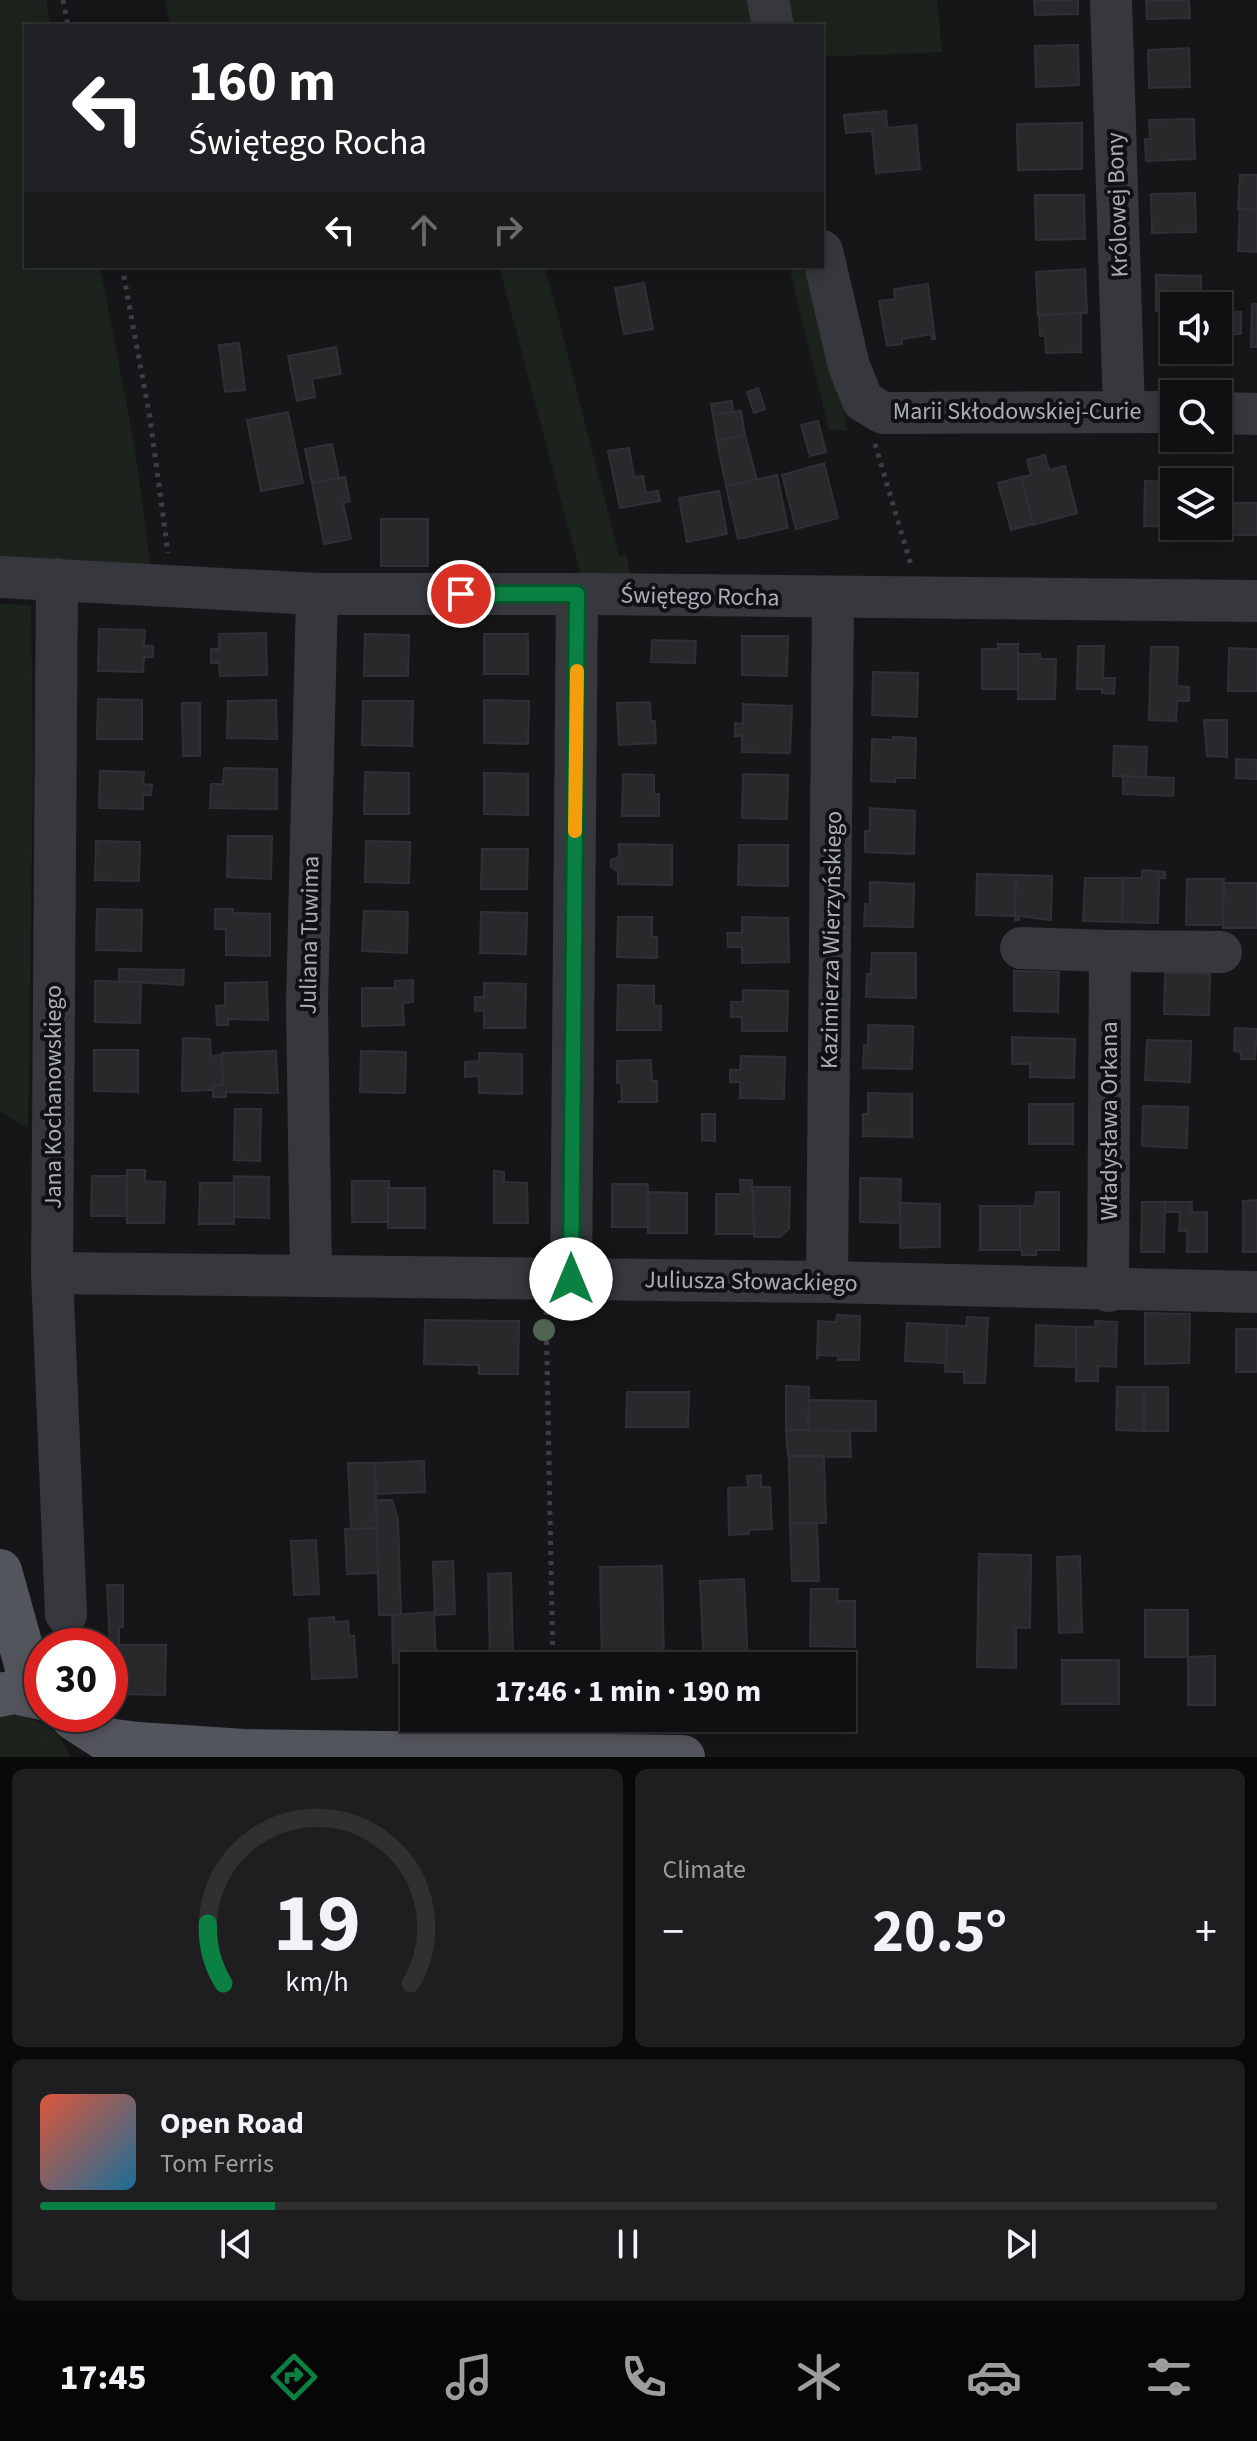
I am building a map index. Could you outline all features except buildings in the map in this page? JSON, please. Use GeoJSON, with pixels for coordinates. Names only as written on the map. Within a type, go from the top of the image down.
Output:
{"type":"FeatureCollection","features":[{"type":"Feature","properties":{"kind":"main road"},"geometry":{"type":"LineString","coordinates":[[0,1571],[24,1657]]}},
{"type":"Feature","properties":{"kind":"main road"},"geometry":{"type":"LineString","coordinates":[[0,1695],[15,1692],[24,1695]]}},
{"type":"Feature","properties":{"kind":"main road"},"geometry":{"type":"LineString","coordinates":[[80,1732],[86,1739],[91,1757]]}},
{"type":"Feature","properties":{"kind":"main road"},"geometry":{"type":"LineString","coordinates":[[95,1732],[115,1742],[231,1754],[683,1757]]}},
{"type":"Feature","properties":{"kind":"street"},"geometry":{"type":"LineString","coordinates":[[768,0],[773,24]]}},
{"type":"Feature","properties":{"kind":"street","name":"Królowej Bony"},"geometry":{"type":"LineString","coordinates":[[1111,0],[1124,411]]}},
{"type":"Feature","properties":{"kind":"street"},"geometry":{"type":"LineString","coordinates":[[824,260],[849,366],[863,401]]}},
{"type":"Feature","properties":{"kind":"street","name":"Marii Skłodowskiej-Curie"},"geometry":{"type":"LineString","coordinates":[[863,401],[883,413],[1160,412]]}},
{"type":"Feature","properties":{"kind":"street"},"geometry":{"type":"LineString","coordinates":[[1232,413],[1257,414]]}},
{"type":"Feature","properties":{"kind":"street","name":"Świętego Rocha"},"geometry":{"type":"LineString","coordinates":[[0,577],[317,594],[1257,601]]}},
{"type":"Feature","properties":{"kind":"street","name":"Jana Kochanowskiego"},"geometry":{"type":"LineString","coordinates":[[57,579],[52,1273],[66,1614]]}},
{"type":"Feature","properties":{"kind":"street","name":"Juliana Tuwima"},"geometry":{"type":"LineString","coordinates":[[311,1276],[307,1005],[317,594]]}},
{"type":"Feature","properties":{"kind":"street"},"geometry":{"type":"LineString","coordinates":[[558,1278],[577,594]]}},
{"type":"Feature","properties":{"kind":"street","name":"Kazimierza Wierzyńskiego"},"geometry":{"type":"LineString","coordinates":[[827,1282],[833,597]]}},
{"type":"Feature","properties":{"kind":"street"},"geometry":{"type":"LineString","coordinates":[[1021,948],[1221,952]]}},
{"type":"Feature","properties":{"kind":"street","name":"Władysława Orkana"},"geometry":{"type":"LineString","coordinates":[[1108,1291],[1110,951]]}},
{"type":"Feature","properties":{"kind":"street","name":"Juliusza Słowackiego"},"geometry":{"type":"LineString","coordinates":[[52,1273],[827,1282],[1108,1291],[1257,1292]]}},
{"type":"Feature","properties":{"kind":"path"},"geometry":{"type":"LineString","coordinates":[[63,0],[68,24]]}},
{"type":"Feature","properties":{"kind":"path"},"geometry":{"type":"LineString","coordinates":[[122,268],[150,418],[167,538],[169,587]]}},
{"type":"Feature","properties":{"kind":"path"},"geometry":{"type":"LineString","coordinates":[[863,401],[913,572],[916,598]]}},
{"type":"Feature","properties":{"kind":"path"},"geometry":{"type":"LineString","coordinates":[[553,1652],[558,1278]]}},
{"type":"Feature","properties":{"kind":"shaded area"},"geometry":{"type":"Polygon","coordinates":[[[0,0],[46,0],[51,24],[24,24],[24,268],[100,268],[135,449],[151,571],[0,565],[0,0]]]}},
{"type":"Feature","properties":{"kind":"shaded area"},"geometry":{"type":"Polygon","coordinates":[[[165,0],[937,0],[942,52],[824,57],[824,24],[170,24],[165,0]]]}},
{"type":"Feature","properties":{"kind":"shaded area"},"geometry":{"type":"Polygon","coordinates":[[[500,268],[546,268],[619,556],[626,554],[631,576],[581,576],[500,268]]]}},
{"type":"Feature","properties":{"kind":"shaded area"},"geometry":{"type":"Polygon","coordinates":[[[789,268],[817,268],[847,430],[829,430],[789,268]]]}},
{"type":"Feature","properties":{"kind":"shaded area"},"geometry":{"type":"Polygon","coordinates":[[[0,604],[31,605],[33,766],[28,1128],[0,1111],[0,604]]]}},
{"type":"Feature","properties":{"kind":"shaded area"},"geometry":{"type":"Polygon","coordinates":[[[0,1717],[24,1717],[24,1732],[55,1732],[70,1757],[0,1757],[0,1717]]]}},
{"type":"Feature","properties":{"kind":"slow traffic"},"geometry":{"type":"LineString","coordinates":[[575,831],[577,671]]}},
{"type":"Feature","properties":{"kind":"route"},"geometry":{"type":"LineString","coordinates":[[461,594],[577,594],[571,1279]]}}]}
